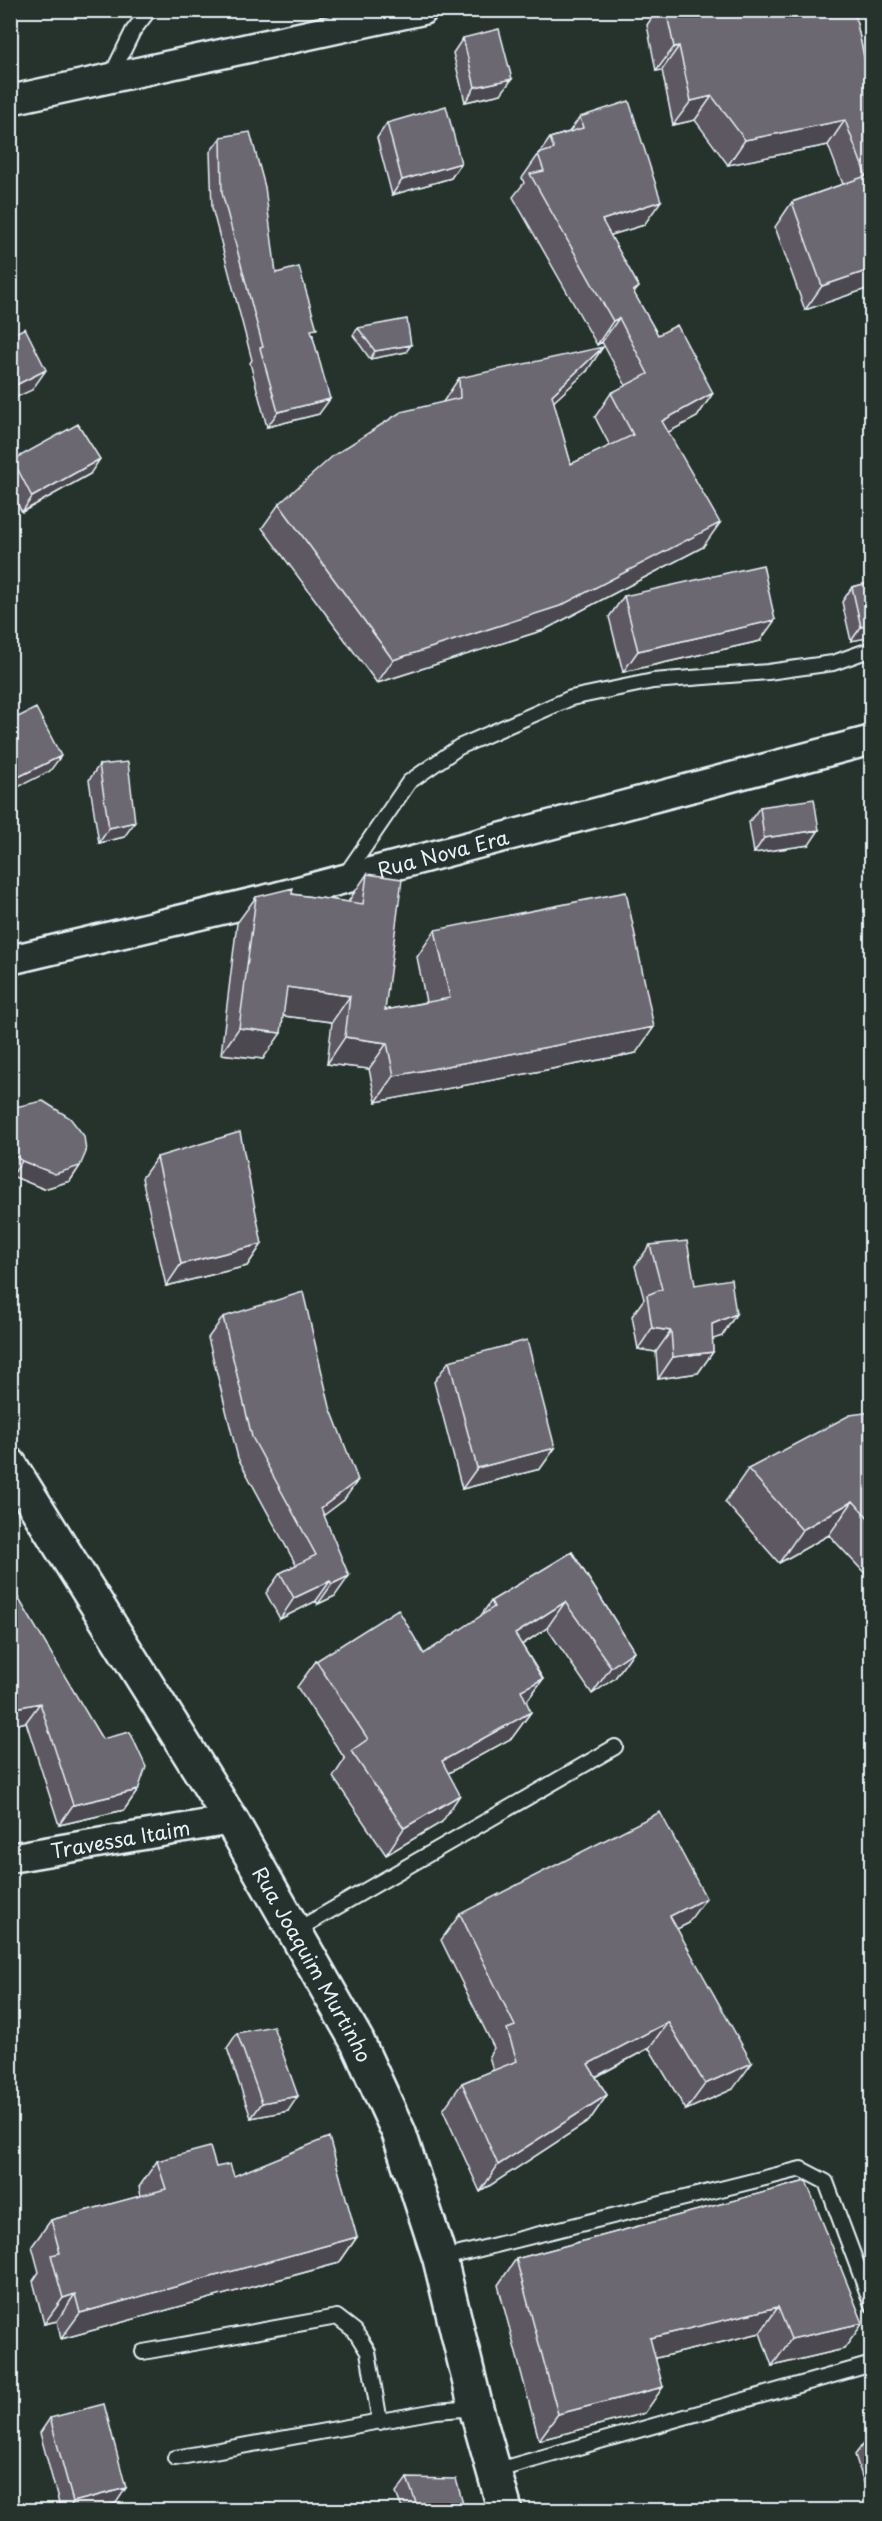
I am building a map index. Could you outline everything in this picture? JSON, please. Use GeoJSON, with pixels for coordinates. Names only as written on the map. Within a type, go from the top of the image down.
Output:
{"type":"FeatureCollection","features":[{"type":"Feature","properties":{"kind":"main road","name":"Rua Joaquim Murtinho"},"geometry":{"type":"LineString","coordinates":[[10,1464],[231,1820],[357,2041],[399,2133],[440,2259],[476,2408],[505,2511]]}},
{"type":"Feature","properties":{"kind":"street"},"geometry":{"type":"LineString","coordinates":[[10,100],[423,10]]}},
{"type":"Feature","properties":{"kind":"street","name":"Rua Nova Era"},"geometry":{"type":"LineString","coordinates":[[10,960],[343,879],[872,740]]}},
{"type":"Feature","properties":{"kind":"street","name":"Travessa Itaim"},"geometry":{"type":"LineString","coordinates":[[10,1858],[231,1820]]}},
{"type":"Feature","properties":{"kind":"lane"},"geometry":{"type":"LineString","coordinates":[[110,78],[133,31],[149,10]]}},
{"type":"Feature","properties":{"kind":"lane"},"geometry":{"type":"LineString","coordinates":[[343,879],[409,782],[459,747],[570,698],[653,681],[768,672],[833,663],[872,649]]}},
{"type":"Feature","properties":{"kind":"lane"},"geometry":{"type":"LineString","coordinates":[[295,1931],[615,1747]]}},
{"type":"Feature","properties":{"kind":"lane"},"geometry":{"type":"LineString","coordinates":[[440,2259],[801,2169],[826,2182],[872,2305]]}},
{"type":"Feature","properties":{"kind":"lane"},"geometry":{"type":"LineString","coordinates":[[143,2352],[338,2317],[355,2331],[368,2352],[380,2422]]}},
{"type":"Feature","properties":{"kind":"lane"},"geometry":{"type":"LineString","coordinates":[[494,2470],[872,2364]]}},
{"type":"Feature","properties":{"kind":"lane"},"geometry":{"type":"LineString","coordinates":[[175,2458],[436,2411],[476,2408]]}},
{"type":"Feature","properties":{"kind":"building"},"geometry":{"type":"Polygon","coordinates":[[[666,10],[854,10],[872,94],[872,269],[822,286],[792,202],[866,176],[845,120],[745,140],[712,96],[691,101],[679,46],[674,47],[666,10]]]}},
{"type":"Feature","properties":{"kind":"building"},"geometry":{"type":"Polygon","coordinates":[[[499,29],[512,79],[475,87],[463,38],[499,29]]]}},
{"type":"Feature","properties":{"kind":"building"},"geometry":{"type":"Polygon","coordinates":[[[629,101],[661,201],[602,220],[639,287],[633,291],[658,335],[677,325],[713,393],[662,421],[720,523],[560,606],[393,660],[279,504],[334,455],[401,412],[460,398],[459,378],[603,347],[552,395],[571,464],[633,435],[611,393],[648,374],[619,318],[613,321],[530,174],[544,171],[538,154],[554,149],[550,138],[583,128],[580,117],[629,101]]]}},
{"type":"Feature","properties":{"kind":"building"},"geometry":{"type":"Polygon","coordinates":[[[446,106],[461,163],[402,180],[387,123],[446,106]]]}},
{"type":"Feature","properties":{"kind":"building"},"geometry":{"type":"Polygon","coordinates":[[[250,132],[265,187],[276,273],[299,267],[317,329],[311,330],[330,399],[278,412],[222,193],[221,137],[250,132]]]}},
{"type":"Feature","properties":{"kind":"building"},"geometry":{"type":"Polygon","coordinates":[[[407,319],[411,345],[375,351],[358,328],[407,319]]]}},
{"type":"Feature","properties":{"kind":"building"},"geometry":{"type":"Polygon","coordinates":[[[25,328],[46,370],[10,388],[10,331],[12,335],[25,328]]]}},
{"type":"Feature","properties":{"kind":"building"},"geometry":{"type":"Polygon","coordinates":[[[78,424],[100,459],[32,497],[13,460],[78,424]]]}},
{"type":"Feature","properties":{"kind":"building"},"geometry":{"type":"Polygon","coordinates":[[[763,565],[775,620],[638,651],[624,596],[763,565]]]}},
{"type":"Feature","properties":{"kind":"building"},"geometry":{"type":"Polygon","coordinates":[[[872,582],[872,624],[861,627],[852,587],[872,582]]]}},
{"type":"Feature","properties":{"kind":"building"},"geometry":{"type":"Polygon","coordinates":[[[36,708],[61,756],[10,781],[10,721],[36,708]]]}},
{"type":"Feature","properties":{"kind":"building"},"geometry":{"type":"Polygon","coordinates":[[[128,762],[135,822],[109,828],[99,765],[128,762]]]}},
{"type":"Feature","properties":{"kind":"building"},"geometry":{"type":"Polygon","coordinates":[[[814,799],[819,830],[764,838],[760,807],[814,799]]]}},
{"type":"Feature","properties":{"kind":"building"},"geometry":{"type":"Polygon","coordinates":[[[367,874],[402,879],[385,1010],[450,998],[435,930],[626,892],[654,1027],[394,1076],[387,1043],[345,1037],[350,996],[287,987],[281,1033],[239,1028],[256,897],[293,888],[292,894],[363,904],[367,874]]]}},
{"type":"Feature","properties":{"kind":"building"},"geometry":{"type":"Polygon","coordinates":[[[43,1101],[70,1118],[84,1136],[86,1152],[80,1166],[55,1174],[22,1161],[10,1152],[10,1108],[43,1101]]]}},
{"type":"Feature","properties":{"kind":"building"},"geometry":{"type":"Polygon","coordinates":[[[240,1132],[262,1244],[181,1264],[157,1157],[240,1132]]]}},
{"type":"Feature","properties":{"kind":"building"},"geometry":{"type":"Polygon","coordinates":[[[687,1241],[695,1285],[731,1279],[736,1314],[712,1324],[713,1352],[673,1357],[671,1331],[652,1328],[647,1295],[662,1289],[650,1245],[687,1241]]]}},
{"type":"Feature","properties":{"kind":"building"},"geometry":{"type":"Polygon","coordinates":[[[303,1292],[330,1407],[358,1480],[321,1508],[349,1576],[332,1584],[330,1581],[294,1598],[280,1573],[316,1555],[252,1437],[223,1317],[303,1292]]]}},
{"type":"Feature","properties":{"kind":"building"},"geometry":{"type":"Polygon","coordinates":[[[527,1340],[555,1448],[477,1468],[449,1361],[527,1340]]]}},
{"type":"Feature","properties":{"kind":"building"},"geometry":{"type":"Polygon","coordinates":[[[872,1412],[872,1522],[853,1501],[802,1530],[748,1469],[850,1415],[872,1412]]]}},
{"type":"Feature","properties":{"kind":"building"},"geometry":{"type":"Polygon","coordinates":[[[572,1552],[634,1651],[611,1667],[565,1602],[515,1634],[543,1679],[521,1690],[531,1712],[442,1761],[460,1795],[404,1828],[351,1751],[368,1739],[316,1661],[398,1609],[424,1654],[494,1607],[491,1601],[572,1552]]]}},
{"type":"Feature","properties":{"kind":"building"},"geometry":{"type":"Polygon","coordinates":[[[10,1589],[13,1589],[102,1739],[130,1732],[146,1767],[138,1790],[73,1805],[40,1703],[10,1709],[10,1589]]]}},
{"type":"Feature","properties":{"kind":"building"},"geometry":{"type":"Polygon","coordinates":[[[660,1812],[706,1898],[670,1916],[752,2063],[705,2084],[668,2022],[588,2064],[607,2095],[498,2165],[462,2083],[517,2061],[507,2029],[515,2026],[460,1914],[660,1812]]]}},
{"type":"Feature","properties":{"kind":"building"},"geometry":{"type":"Polygon","coordinates":[[[273,2026],[298,2096],[262,2103],[237,2033],[273,2026]]]}},
{"type":"Feature","properties":{"kind":"building"},"geometry":{"type":"Polygon","coordinates":[[[329,2137],[357,2237],[80,2313],[75,2294],[63,2298],[51,2255],[60,2253],[51,2220],[166,2189],[157,2161],[210,2147],[216,2167],[230,2164],[234,2176],[329,2137]]]}},
{"type":"Feature","properties":{"kind":"building"},"geometry":{"type":"Polygon","coordinates":[[[806,2181],[863,2323],[791,2339],[778,2307],[650,2338],[663,2387],[558,2414],[516,2259],[806,2181]]]}},
{"type":"Feature","properties":{"kind":"building"},"geometry":{"type":"Polygon","coordinates":[[[104,2404],[126,2488],[73,2502],[50,2418],[104,2404]]]}},
{"type":"Feature","properties":{"kind":"building"},"geometry":{"type":"Polygon","coordinates":[[[407,2478],[456,2479],[465,2511],[419,2511],[407,2478]]]}}]}
